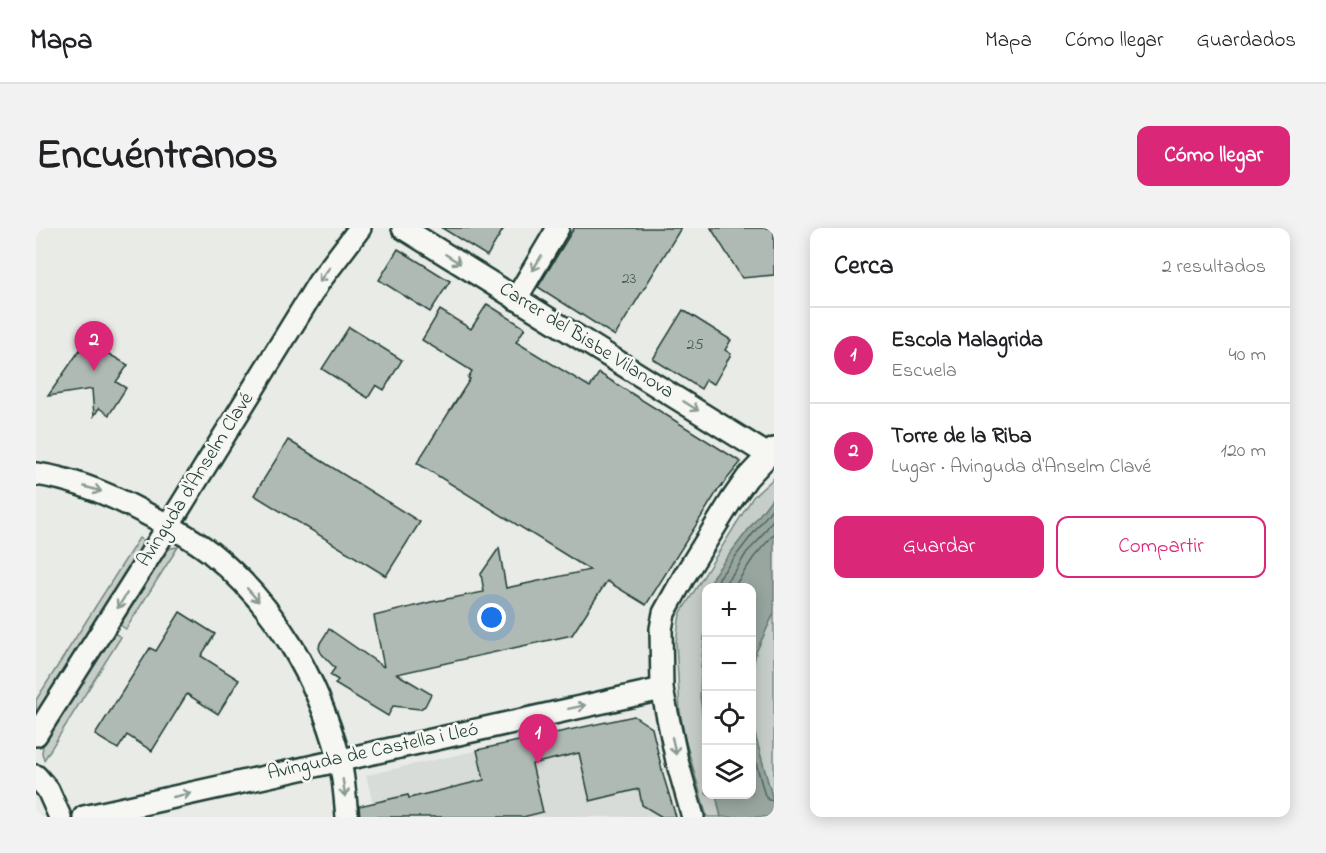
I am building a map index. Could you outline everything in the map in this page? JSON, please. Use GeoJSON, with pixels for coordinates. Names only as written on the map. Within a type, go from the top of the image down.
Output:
{"type":"FeatureCollection","features":[{"type":"Feature","properties":{"kind":"street","name":"Avinguda d'Anselm Clavé"},"geometry":{"type":"LineString","coordinates":[[36,735],[319,282],[360,228]]}},
{"type":"Feature","properties":{"kind":"street","name":"Carrer del Bisbe Vilanova"},"geometry":{"type":"LineString","coordinates":[[404,228],[771,452]]}},
{"type":"Feature","properties":{"kind":"street"},"geometry":{"type":"LineString","coordinates":[[516,298],[558,228]]}},
{"type":"Feature","properties":{"kind":"street"},"geometry":{"type":"LineString","coordinates":[[693,817],[677,760],[662,689],[661,629],[664,613],[731,501],[747,478],[771,452]]}},
{"type":"Feature","properties":{"kind":"street"},"geometry":{"type":"LineString","coordinates":[[36,474],[107,493],[169,525],[210,552],[243,583],[273,618],[304,666],[322,705],[339,760],[347,817]]}},
{"type":"Feature","properties":{"kind":"street","name":"Avinguda de Castella i Lleó"},"geometry":{"type":"LineString","coordinates":[[84,817],[662,689]]}},
{"type":"Feature","properties":{"kind":"street"},"geometry":{"type":"LineString","coordinates":[[36,776],[48,790],[60,817]]}},
{"type":"Feature","properties":{"kind":"shaded area"},"geometry":{"type":"Polygon","coordinates":[[[774,478],[774,496],[713,576],[712,583],[702,583],[700,697],[702,799],[717,799],[721,817],[707,817],[685,739],[680,712],[676,642],[680,614],[753,497],[774,478]]]}},
{"type":"Feature","properties":{"kind":"shaded area"},"geometry":{"type":"Polygon","coordinates":[[[139,538],[143,541],[135,560],[36,714],[36,700],[139,538]]]}},
{"type":"Feature","properties":{"kind":"shaded area"},"geometry":{"type":"Polygon","coordinates":[[[178,547],[126,629],[120,625],[166,552],[178,547]]]}},
{"type":"Feature","properties":{"kind":"shaded area"},"geometry":{"type":"Polygon","coordinates":[[[774,613],[774,804],[756,738],[756,652],[774,613]]]}},
{"type":"Feature","properties":{"kind":"shaded area"},"geometry":{"type":"Polygon","coordinates":[[[114,633],[121,637],[44,760],[43,745],[114,633]]]}},
{"type":"Feature","properties":{"kind":"shaded area"},"geometry":{"type":"Polygon","coordinates":[[[634,716],[652,728],[676,817],[376,817],[366,775],[634,716]]]}},
{"type":"Feature","properties":{"kind":"water"},"geometry":{"type":"Polygon","coordinates":[[[774,496],[774,613],[756,652],[756,583],[712,583],[713,576],[774,496]]]}},
{"type":"Feature","properties":{"kind":"water"},"geometry":{"type":"Polygon","coordinates":[[[756,738],[774,804],[774,817],[721,817],[717,799],[756,799],[756,738]]]}},
{"type":"Feature","properties":{"kind":"building"},"geometry":{"type":"Polygon","coordinates":[[[442,228],[504,228],[487,256],[442,228]]]}},
{"type":"Feature","properties":{"kind":"building"},"geometry":{"type":"Polygon","coordinates":[[[574,228],[681,228],[615,336],[538,287],[574,228]]]}},
{"type":"Feature","properties":{"kind":"building"},"geometry":{"type":"Polygon","coordinates":[[[711,228],[774,228],[774,275],[742,278],[711,228]]]}},
{"type":"Feature","properties":{"kind":"building"},"geometry":{"type":"Polygon","coordinates":[[[398,249],[450,281],[430,312],[379,280],[398,249]]]}},
{"type":"Feature","properties":{"kind":"building"},"geometry":{"type":"Polygon","coordinates":[[[487,304],[525,328],[516,342],[590,387],[599,373],[741,462],[718,490],[646,605],[607,581],[572,635],[397,674],[431,694],[425,706],[420,709],[393,706],[388,716],[335,684],[338,680],[330,675],[335,668],[319,648],[329,629],[384,667],[374,616],[484,592],[481,574],[499,548],[506,588],[590,570],[417,463],[470,379],[468,378],[472,371],[422,340],[440,310],[471,329],[487,304]]]}},
{"type":"Feature","properties":{"kind":"building"},"geometry":{"type":"Polygon","coordinates":[[[683,310],[731,340],[725,350],[731,354],[714,384],[706,380],[701,389],[653,359],[683,310]]]}},
{"type":"Feature","properties":{"kind":"building"},"geometry":{"type":"Polygon","coordinates":[[[349,327],[402,360],[384,390],[376,385],[368,398],[322,369],[349,327]]]}},
{"type":"Feature","properties":{"kind":"building"},"geometry":{"type":"Polygon","coordinates":[[[86,341],[128,365],[116,382],[126,388],[109,415],[99,408],[94,416],[92,389],[48,396],[86,341]]]}},
{"type":"Feature","properties":{"kind":"building"},"geometry":{"type":"Polygon","coordinates":[[[288,440],[420,522],[386,576],[254,495],[288,440]]]}},
{"type":"Feature","properties":{"kind":"building"},"geometry":{"type":"Polygon","coordinates":[[[180,612],[215,634],[201,656],[239,680],[218,714],[187,694],[152,751],[127,735],[118,749],[95,735],[150,648],[156,651],[180,612]]]}},
{"type":"Feature","properties":{"kind":"building"},"geometry":{"type":"Polygon","coordinates":[[[634,716],[652,728],[676,817],[662,817],[642,805],[639,789],[590,801],[579,753],[532,764],[543,812],[523,817],[360,817],[359,806],[408,795],[409,798],[484,780],[477,750],[634,716]]]}},
{"type":"Feature","properties":{"kind":"place","name":"Torre de la Riba"},"geometry":{"type":"Point","coordinates":[94,371]}},
{"type":"Feature","properties":{"kind":"place","name":"Escola Malagrida"},"geometry":{"type":"Point","coordinates":[538,764]}}]}
